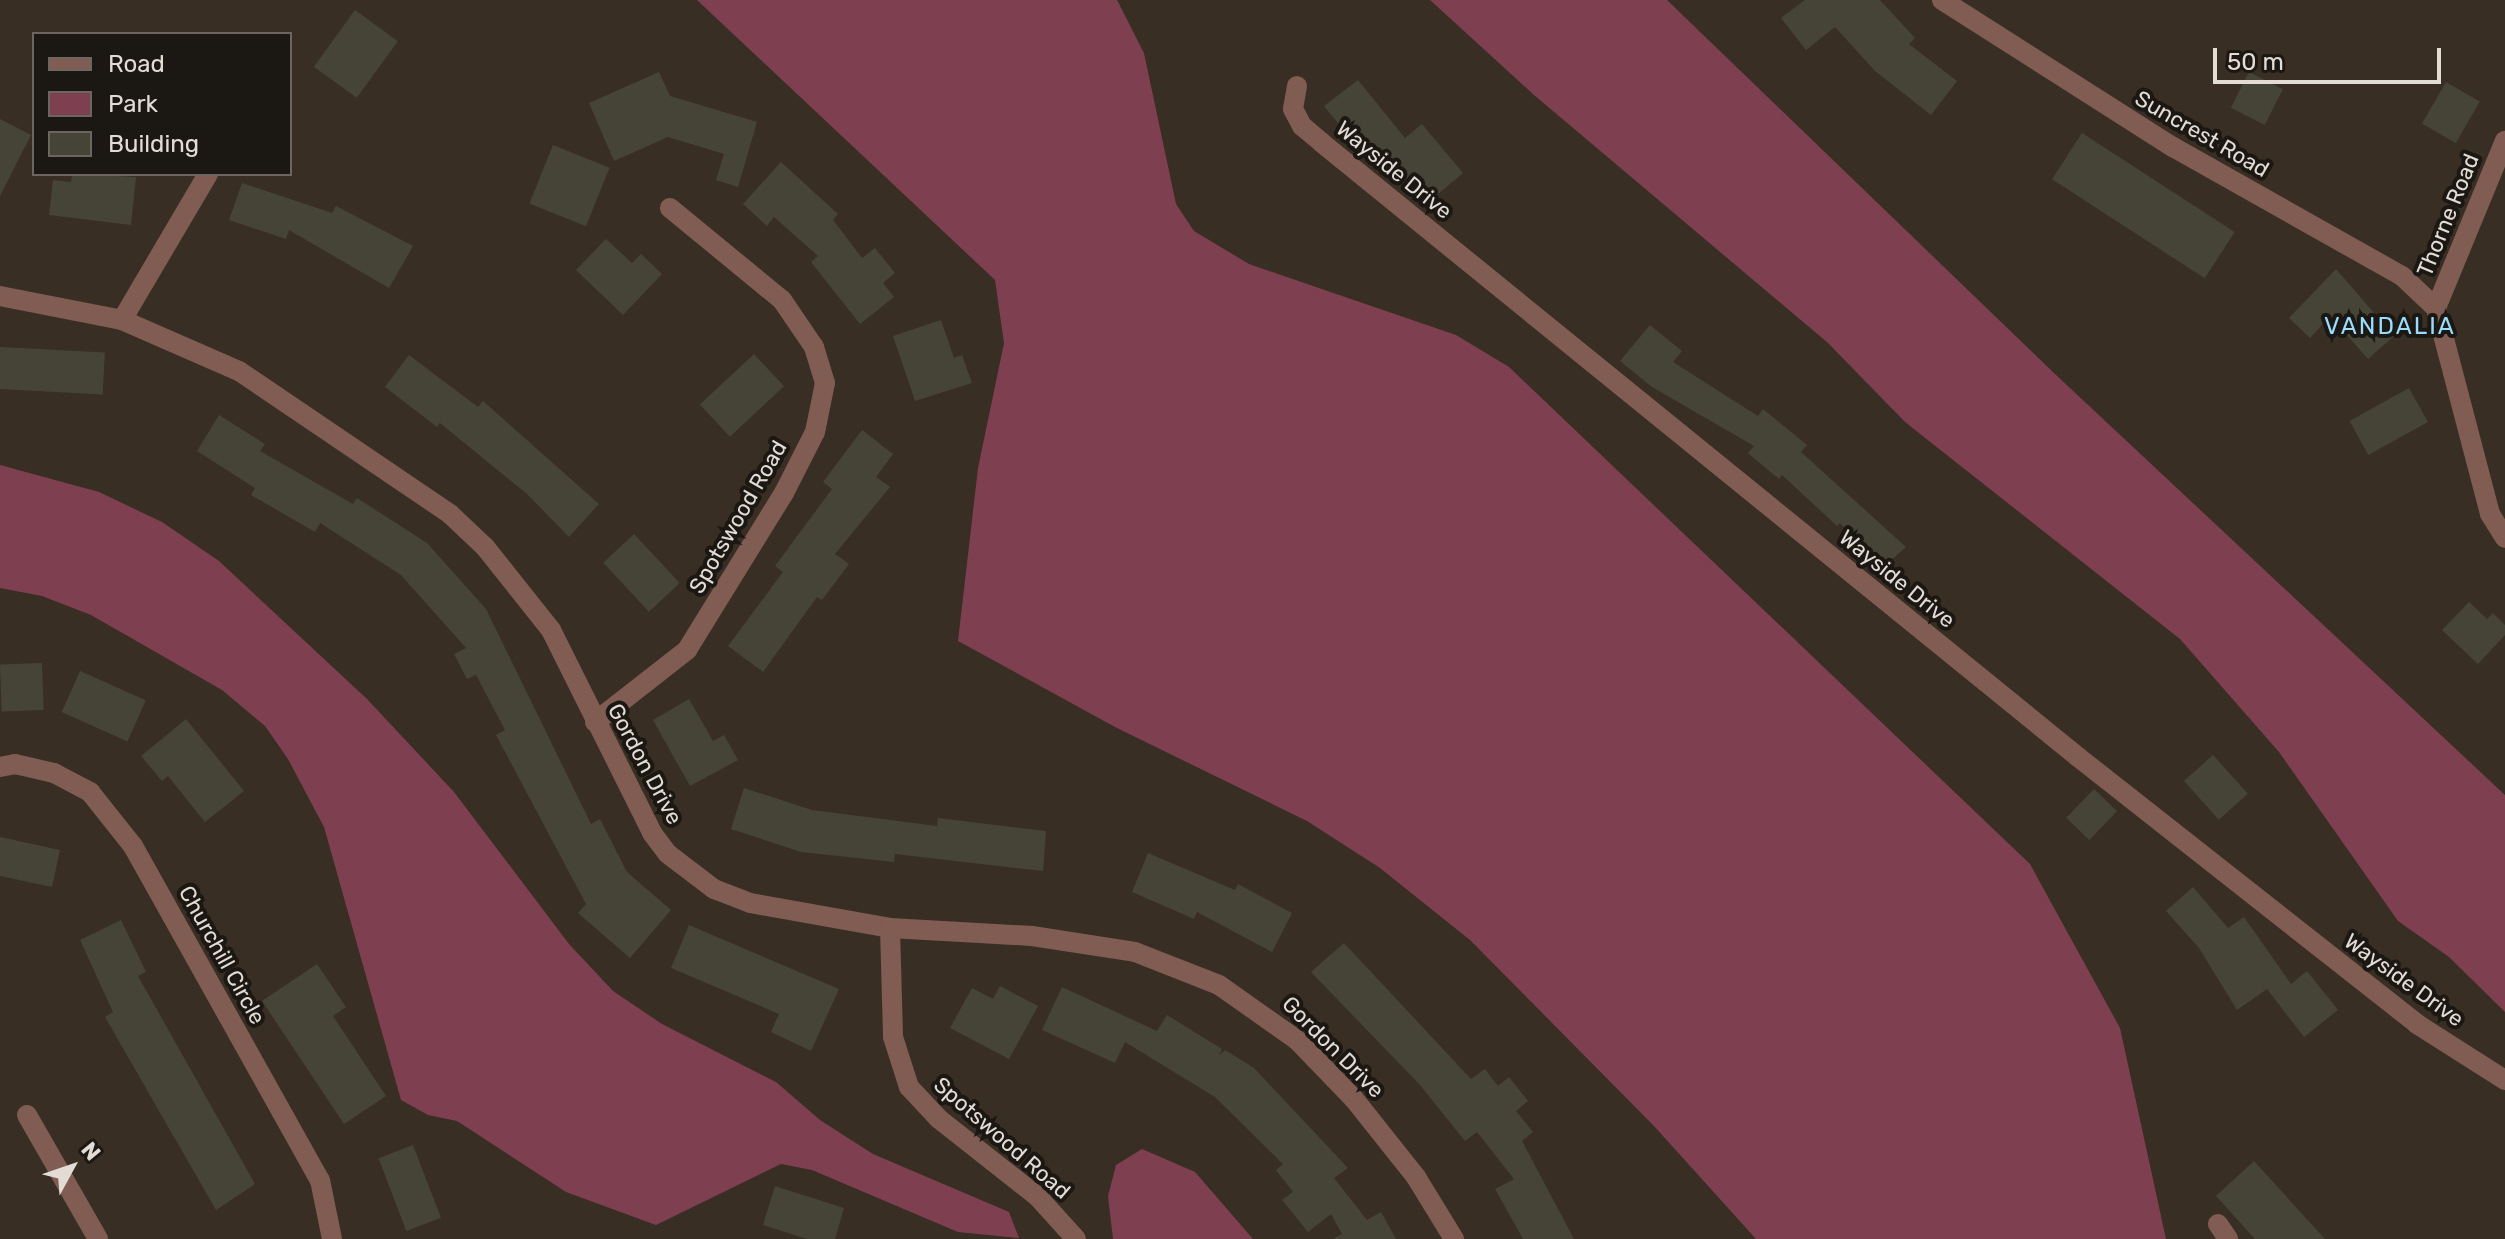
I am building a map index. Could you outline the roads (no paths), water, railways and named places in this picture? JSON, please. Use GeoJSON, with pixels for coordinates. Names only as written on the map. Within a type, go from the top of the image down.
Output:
{"type":"FeatureCollection","features":[{"type":"Feature","properties":{"kind":"street","name":"Suncrest Road"},"geometry":{"type":"LineString","coordinates":[[1942,0],[2173,147],[2402,276],[2436,308]]}},
{"type":"Feature","properties":{"kind":"street","name":"Wayside Drive"},"geometry":{"type":"LineString","coordinates":[[1297,86],[1293,109],[1302,126],[1322,143],[2153,816],[2417,1024],[2505,1080]]}},
{"type":"Feature","properties":{"kind":"street","name":"Thorne Road"},"geometry":{"type":"LineString","coordinates":[[2436,308],[2505,141]]}},
{"type":"Feature","properties":{"kind":"street"},"geometry":{"type":"LineString","coordinates":[[122,320],[207,176]]}},
{"type":"Feature","properties":{"kind":"street","name":"Spotswood Road"},"geometry":{"type":"LineString","coordinates":[[595,722],[687,650],[784,493],[815,432],[825,383],[814,347],[782,300],[670,208]]}},
{"type":"Feature","properties":{"kind":"street","name":"Gordon Drive"},"geometry":{"type":"LineString","coordinates":[[0,296],[122,320],[239,371],[450,514],[485,547],[551,630],[652,833],[693,875],[750,903],[890,928],[1032,936],[1135,952],[1219,985],[1285,1030],[1354,1099],[1416,1177],[1454,1239]]}},
{"type":"Feature","properties":{"kind":"street"},"geometry":{"type":"LineString","coordinates":[[2436,308],[2490,514],[2505,538]]}},
{"type":"Feature","properties":{"kind":"street","name":"Churchill Circle"},"geometry":{"type":"LineString","coordinates":[[0,767],[15,764],[54,773],[90,792],[126,836],[320,1180],[332,1239]]}},
{"type":"Feature","properties":{"kind":"street","name":"Spotswood Road"},"geometry":{"type":"LineString","coordinates":[[890,928],[893,1037],[909,1087],[939,1119],[1037,1196],[1076,1239]]}},
{"type":"Feature","properties":{"kind":"street"},"geometry":{"type":"LineString","coordinates":[[27,1115],[98,1239]]}},
{"type":"Feature","properties":{"kind":"district","name":"VANDALIA"},"geometry":{"type":"Point","coordinates":[2390,327]}}]}
